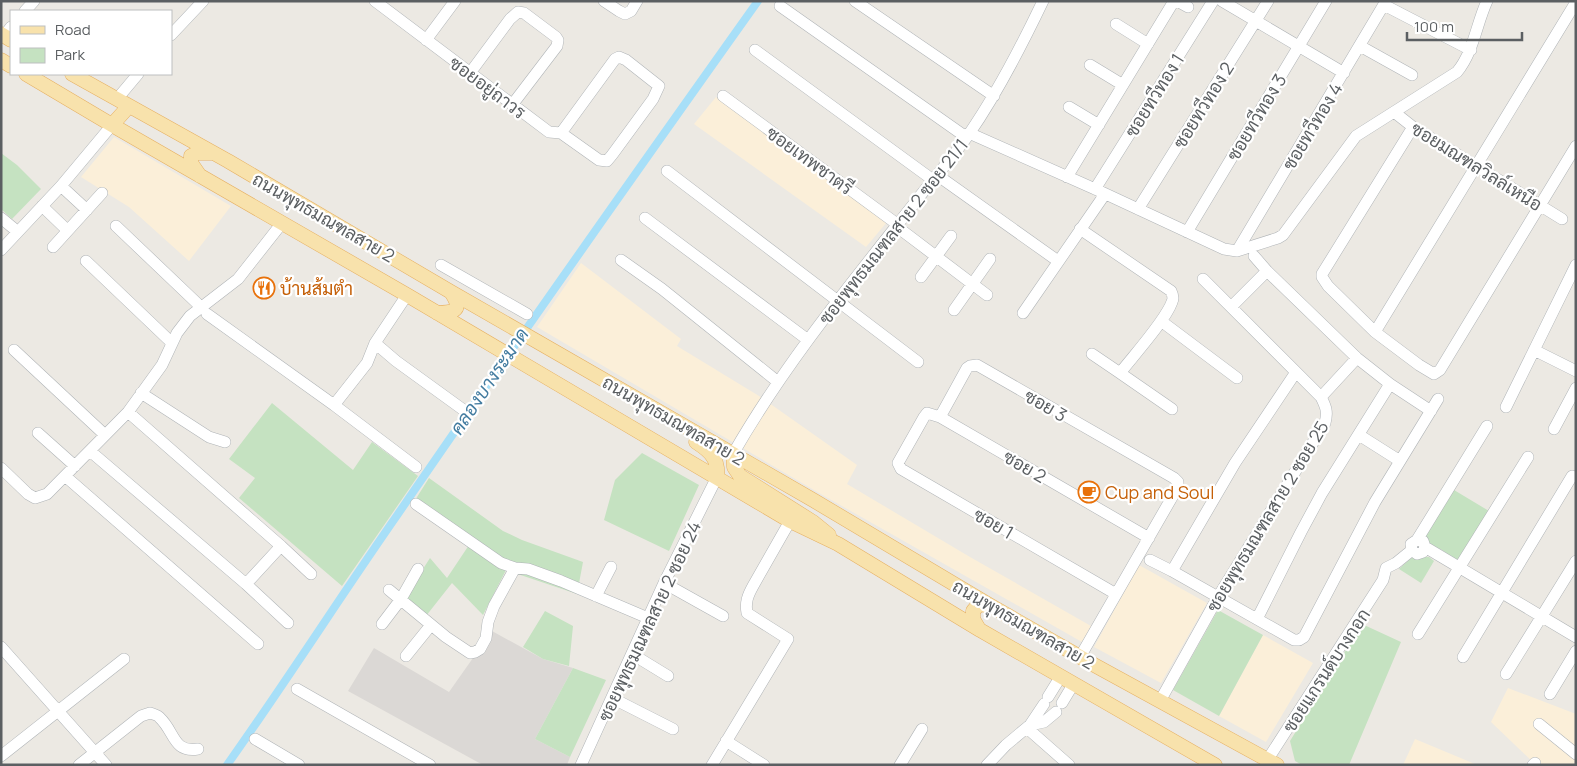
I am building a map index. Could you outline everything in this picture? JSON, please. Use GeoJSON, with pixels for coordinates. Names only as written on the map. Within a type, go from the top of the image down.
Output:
{"type":"FeatureCollection","features":[{"type":"Feature","properties":{"kind":"main road"},"geometry":{"type":"LineString","coordinates":[[30,76],[42,79],[48,75]]}},
{"type":"Feature","properties":{"kind":"main road","name":"ถนนพุทธมณฑลสาย 2"},"geometry":{"type":"LineString","coordinates":[[74,75],[213,153],[733,454],[991,606],[1272,763]]}},
{"type":"Feature","properties":{"kind":"main road","name":"ถนนพุทธมณฑลสาย 2"},"geometry":{"type":"LineString","coordinates":[[30,76],[112,126],[407,295],[790,521],[838,544],[980,630],[1215,765]]}},
{"type":"Feature","properties":{"kind":"main road"},"geometry":{"type":"LineString","coordinates":[[112,126],[123,102]]}},
{"type":"Feature","properties":{"kind":"main road"},"geometry":{"type":"LineString","coordinates":[[200,177],[191,163],[192,156],[197,153],[213,153]]}},
{"type":"Feature","properties":{"kind":"main road"},"geometry":{"type":"LineString","coordinates":[[437,313],[450,312],[458,307],[458,303],[451,292]]}},
{"type":"Feature","properties":{"kind":"main road"},"geometry":{"type":"LineString","coordinates":[[619,389],[630,401],[702,446],[713,455],[717,463],[717,477]]}},
{"type":"Feature","properties":{"kind":"main road"},"geometry":{"type":"LineString","coordinates":[[733,454],[734,467],[740,476],[825,530],[838,544]]}},
{"type":"Feature","properties":{"kind":"main road"},"geometry":{"type":"LineString","coordinates":[[980,630],[973,620],[973,611],[979,604],[991,606]]}},
{"type":"Feature","properties":{"kind":"street"},"geometry":{"type":"LineString","coordinates":[[172,34],[202,1]]}},
{"type":"Feature","properties":{"kind":"street"},"geometry":{"type":"LineString","coordinates":[[426,40],[455,1]]}},
{"type":"Feature","properties":{"kind":"street"},"geometry":{"type":"LineString","coordinates":[[604,1],[625,14],[631,11],[637,1]]}},
{"type":"Feature","properties":{"kind":"street"},"geometry":{"type":"LineString","coordinates":[[855,1],[994,96]]}},
{"type":"Feature","properties":{"kind":"street","name":"ซอยพุทธมณฑลสาย 2 ซอย 21/1"},"geometry":{"type":"LineString","coordinates":[[733,454],[778,382],[808,340],[968,135],[994,96],[1043,1]]}},
{"type":"Feature","properties":{"kind":"street"},"geometry":{"type":"LineString","coordinates":[[1067,177],[1176,1],[1188,7]]}},
{"type":"Feature","properties":{"kind":"street","name":"ซอยทวีทอง 1"},"geometry":{"type":"LineString","coordinates":[[1023,313],[1080,229],[1100,191],[1213,1]]}},
{"type":"Feature","properties":{"kind":"street"},"geometry":{"type":"LineString","coordinates":[[1222,1],[1344,73]]}},
{"type":"Feature","properties":{"kind":"street","name":"ซอยทวีทอง 2"},"geometry":{"type":"LineString","coordinates":[[1138,209],[1268,1]]}},
{"type":"Feature","properties":{"kind":"street","name":"ซอยทวีทอง 3"},"geometry":{"type":"LineString","coordinates":[[1187,232],[1326,1]]}},
{"type":"Feature","properties":{"kind":"street"},"geometry":{"type":"LineString","coordinates":[[1374,332],[1576,2]]}},
{"type":"Feature","properties":{"kind":"street","name":"ซอยอยู่ถาวร"},"geometry":{"type":"LineString","coordinates":[[381,3],[426,40],[548,132],[561,133],[599,160],[607,161],[654,99],[659,89],[656,82],[626,60],[618,57],[561,133]]}},
{"type":"Feature","properties":{"kind":"street"},"geometry":{"type":"LineString","coordinates":[[1385,3],[1471,50]]}},
{"type":"Feature","properties":{"kind":"street","name":"ซอยทวีทอง 4"},"geometry":{"type":"LineString","coordinates":[[1237,251],[1385,3]]}},
{"type":"Feature","properties":{"kind":"street"},"geometry":{"type":"LineString","coordinates":[[780,6],[968,135],[1100,191],[1224,249],[1237,251],[1283,235],[1356,136],[1457,72],[1464,64],[1471,50],[1483,3]]}},
{"type":"Feature","properties":{"kind":"street"},"geometry":{"type":"LineString","coordinates":[[470,73],[514,13],[524,13],[556,37],[558,40],[557,46],[512,105]]}},
{"type":"Feature","properties":{"kind":"street"},"geometry":{"type":"LineString","coordinates":[[1116,24],[1148,44]]}},
{"type":"Feature","properties":{"kind":"street"},"geometry":{"type":"LineString","coordinates":[[1360,46],[1412,75]]}},
{"type":"Feature","properties":{"kind":"street"},"geometry":{"type":"LineString","coordinates":[[755,50],[1058,261]]}},
{"type":"Feature","properties":{"kind":"street"},"geometry":{"type":"LineString","coordinates":[[1090,65],[1123,85]]}},
{"type":"Feature","properties":{"kind":"street"},"geometry":{"type":"LineString","coordinates":[[123,102],[137,75]]}},
{"type":"Feature","properties":{"kind":"street","name":"ซอยเทพชาตรี"},"geometry":{"type":"LineString","coordinates":[[723,96],[897,225],[987,295]]}},
{"type":"Feature","properties":{"kind":"street"},"geometry":{"type":"LineString","coordinates":[[1069,107],[1099,125]]}},
{"type":"Feature","properties":{"kind":"street","name":"ซอยมณฑลวิลล์เหนือ"},"geometry":{"type":"LineString","coordinates":[[1394,112],[1413,127],[1562,219]]}},
{"type":"Feature","properties":{"kind":"street"},"geometry":{"type":"LineString","coordinates":[[1,250],[61,186],[112,126]]}},
{"type":"Feature","properties":{"kind":"street"},"geometry":{"type":"LineString","coordinates":[[1413,127],[1322,274],[1323,280],[1328,286],[1374,332],[1430,373],[1438,373],[1576,146]]}},
{"type":"Feature","properties":{"kind":"street"},"geometry":{"type":"LineString","coordinates":[[668,171],[918,362]]}},
{"type":"Feature","properties":{"kind":"street"},"geometry":{"type":"LineString","coordinates":[[61,186],[86,210]]}},
{"type":"Feature","properties":{"kind":"street"},"geometry":{"type":"LineString","coordinates":[[53,247],[102,193]]}},
{"type":"Feature","properties":{"kind":"street"},"geometry":{"type":"LineString","coordinates":[[42,206],[68,230]]}},
{"type":"Feature","properties":{"kind":"street"},"geometry":{"type":"LineString","coordinates":[[1,218],[18,232]]}},
{"type":"Feature","properties":{"kind":"street"},"geometry":{"type":"LineString","coordinates":[[645,218],[808,340]]}},
{"type":"Feature","properties":{"kind":"street"},"geometry":{"type":"LineString","coordinates":[[1,468],[28,494],[35,498],[47,494],[128,412],[162,364],[177,333],[190,316],[204,310],[238,279],[282,223]]}},
{"type":"Feature","properties":{"kind":"street"},"geometry":{"type":"LineString","coordinates":[[116,226],[204,310],[416,467]]}},
{"type":"Feature","properties":{"kind":"street"},"geometry":{"type":"LineString","coordinates":[[1080,229],[1171,291],[1174,296],[1161,321],[1120,372]]}},
{"type":"Feature","properties":{"kind":"street"},"geometry":{"type":"LineString","coordinates":[[921,277],[952,236]]}},
{"type":"Feature","properties":{"kind":"street"},"geometry":{"type":"LineString","coordinates":[[1254,256],[1357,358],[1390,384],[1431,411]]}},
{"type":"Feature","properties":{"kind":"street"},"geometry":{"type":"LineString","coordinates":[[954,310],[990,259]]}},
{"type":"Feature","properties":{"kind":"street"},"geometry":{"type":"LineString","coordinates":[[621,260],[662,289],[778,382]]}},
{"type":"Feature","properties":{"kind":"street"},"geometry":{"type":"LineString","coordinates":[[86,261],[172,343]]}},
{"type":"Feature","properties":{"kind":"street"},"geometry":{"type":"LineString","coordinates":[[441,265],[527,314]]}},
{"type":"Feature","properties":{"kind":"street"},"geometry":{"type":"LineString","coordinates":[[1506,407],[1576,265]]}},
{"type":"Feature","properties":{"kind":"street"},"geometry":{"type":"LineString","coordinates":[[1232,306],[1267,270]]}},
{"type":"Feature","properties":{"kind":"street","name":"ซอยพุทธมณฑลสาย 2 ซอย 25"},"geometry":{"type":"LineString","coordinates":[[1160,701],[1218,597],[1324,423],[1327,415],[1327,408],[1321,397],[1203,279]]}},
{"type":"Feature","properties":{"kind":"street"},"geometry":{"type":"LineString","coordinates":[[471,303],[480,287]]}},
{"type":"Feature","properties":{"kind":"street"},"geometry":{"type":"LineString","coordinates":[[334,405],[368,363],[375,343],[407,295]]}},
{"type":"Feature","properties":{"kind":"street"},"geometry":{"type":"LineString","coordinates":[[1161,321],[1237,378]]}},
{"type":"Feature","properties":{"kind":"street"},"geometry":{"type":"LineString","coordinates":[[375,343],[465,411]]}},
{"type":"Feature","properties":{"kind":"street"},"geometry":{"type":"LineString","coordinates":[[14,350],[105,435]]}},
{"type":"Feature","properties":{"kind":"street"},"geometry":{"type":"LineString","coordinates":[[1534,350],[1576,371]]}},
{"type":"Feature","properties":{"kind":"street"},"geometry":{"type":"LineString","coordinates":[[1092,354],[1172,409]]}},
{"type":"Feature","properties":{"kind":"street"},"geometry":{"type":"LineString","coordinates":[[1321,397],[1357,358]]}},
{"type":"Feature","properties":{"kind":"street","name":"ซอย 3"},"geometry":{"type":"LineString","coordinates":[[940,418],[967,368],[977,364],[1178,482],[1177,488],[1149,538]]}},
{"type":"Feature","properties":{"kind":"street"},"geometry":{"type":"LineString","coordinates":[[1172,571],[1229,471],[1296,372]]}},
{"type":"Feature","properties":{"kind":"street"},"geometry":{"type":"LineString","coordinates":[[1257,618],[1301,532],[1390,384]]}},
{"type":"Feature","properties":{"kind":"street"},"geometry":{"type":"LineString","coordinates":[[1554,429],[1576,388]]}},
{"type":"Feature","properties":{"kind":"street"},"geometry":{"type":"LineString","coordinates":[[141,393],[209,437],[225,442]]}},
{"type":"Feature","properties":{"kind":"street"},"geometry":{"type":"LineString","coordinates":[[1150,560],[1294,640],[1299,640],[1304,637],[1375,502],[1438,399]]}},
{"type":"Feature","properties":{"kind":"street"},"geometry":{"type":"LineString","coordinates":[[128,412],[282,546],[311,574]]}},
{"type":"Feature","properties":{"kind":"street","name":"ซอย 1"},"geometry":{"type":"LineString","coordinates":[[940,418],[930,413],[925,414],[898,463],[901,469],[1116,594]]}},
{"type":"Feature","properties":{"kind":"street","name":"ซอย 2"},"geometry":{"type":"LineString","coordinates":[[940,418],[1149,538]]}},
{"type":"Feature","properties":{"kind":"street","name":"ซอยแกรนด์บางกอก"},"geometry":{"type":"LineString","coordinates":[[1272,763],[1383,580],[1393,574],[1396,563],[1418,546],[1487,426]]}},
{"type":"Feature","properties":{"kind":"street"},"geometry":{"type":"LineString","coordinates":[[38,433],[75,466]]}},
{"type":"Feature","properties":{"kind":"street"},"geometry":{"type":"LineString","coordinates":[[1359,435],[1400,462]]}},
{"type":"Feature","properties":{"kind":"street"},"geometry":{"type":"LineString","coordinates":[[90,452],[246,584],[288,623]]}},
{"type":"Feature","properties":{"kind":"street"},"geometry":{"type":"LineString","coordinates":[[1418,634],[1528,457]]}},
{"type":"Feature","properties":{"kind":"street"},"geometry":{"type":"LineString","coordinates":[[65,476],[258,644]]}},
{"type":"Feature","properties":{"kind":"street"},"geometry":{"type":"LineString","coordinates":[[1463,657],[1572,476]]}},
{"type":"Feature","properties":{"kind":"street","name":"ซอยพุทธมณฑลสาย 2 ซอย 24"},"geometry":{"type":"LineString","coordinates":[[581,765],[664,583],[717,477]]}},
{"type":"Feature","properties":{"kind":"street"},"geometry":{"type":"LineString","coordinates":[[416,504],[501,563],[515,568],[528,569],[648,618]]}},
{"type":"Feature","properties":{"kind":"street"},"geometry":{"type":"LineString","coordinates":[[712,765],[788,639],[747,613],[746,608],[747,597],[790,521]]}},
{"type":"Feature","properties":{"kind":"street"},"geometry":{"type":"LineString","coordinates":[[1080,657],[1149,538]]}},
{"type":"Feature","properties":{"kind":"street"},"geometry":{"type":"LineString","coordinates":[[246,584],[282,546]]}},
{"type":"Feature","properties":{"kind":"street"},"geometry":{"type":"LineString","coordinates":[[1418,546],[1459,567],[1576,637]]}},
{"type":"Feature","properties":{"kind":"street"},"geometry":{"type":"LineString","coordinates":[[1506,674],[1576,561]]}},
{"type":"Feature","properties":{"kind":"street"},"geometry":{"type":"LineString","coordinates":[[596,596],[611,566]]}},
{"type":"Feature","properties":{"kind":"street"},"geometry":{"type":"LineString","coordinates":[[389,590],[446,637],[470,653],[476,652],[480,649],[486,638],[488,622],[494,606],[515,568]]}},
{"type":"Feature","properties":{"kind":"street"},"geometry":{"type":"LineString","coordinates":[[382,624],[401,599],[418,569]]}},
{"type":"Feature","properties":{"kind":"street"},"geometry":{"type":"LineString","coordinates":[[664,583],[723,616]]}},
{"type":"Feature","properties":{"kind":"street"},"geometry":{"type":"LineString","coordinates":[[406,656],[431,625]]}},
{"type":"Feature","properties":{"kind":"street"},"geometry":{"type":"LineString","coordinates":[[1,647],[106,765]]}},
{"type":"Feature","properties":{"kind":"street"},"geometry":{"type":"LineString","coordinates":[[1550,694],[1576,651]]}},
{"type":"Feature","properties":{"kind":"street"},"geometry":{"type":"LineString","coordinates":[[632,654],[668,676]]}},
{"type":"Feature","properties":{"kind":"street"},"geometry":{"type":"LineString","coordinates":[[1,756],[124,659]]}},
{"type":"Feature","properties":{"kind":"street"},"geometry":{"type":"LineString","coordinates":[[987,765],[1006,745],[1029,726],[1061,676]]}},
{"type":"Feature","properties":{"kind":"street"},"geometry":{"type":"LineString","coordinates":[[1029,726],[1044,722],[1059,708],[1074,683]]}},
{"type":"Feature","properties":{"kind":"street"},"geometry":{"type":"LineString","coordinates":[[297,689],[430,765]]}},
{"type":"Feature","properties":{"kind":"street"},"geometry":{"type":"LineString","coordinates":[[612,698],[673,729]]}},
{"type":"Feature","properties":{"kind":"street"},"geometry":{"type":"LineString","coordinates":[[79,765],[141,716],[150,713],[160,717],[181,747],[188,751],[198,750]]}},
{"type":"Feature","properties":{"kind":"street"},"geometry":{"type":"LineString","coordinates":[[1539,724],[1576,754]]}},
{"type":"Feature","properties":{"kind":"street"},"geometry":{"type":"LineString","coordinates":[[1029,726],[1069,765]]}},
{"type":"Feature","properties":{"kind":"street"},"geometry":{"type":"LineString","coordinates":[[900,765],[922,729]]}},
{"type":"Feature","properties":{"kind":"street"},"geometry":{"type":"LineString","coordinates":[[255,739],[286,762],[299,765]]}},
{"type":"Feature","properties":{"kind":"street"},"geometry":{"type":"LineString","coordinates":[[726,742],[764,765]]}},
{"type":"Feature","properties":{"kind":"shaded area"},"geometry":{"type":"Polygon","coordinates":[[[716,97],[887,222],[866,247],[694,124],[716,97]]]}},
{"type":"Feature","properties":{"kind":"shaded area"},"geometry":{"type":"Polygon","coordinates":[[[114,137],[231,206],[189,261],[129,207],[81,177],[114,137]]]}},
{"type":"Feature","properties":{"kind":"shaded area"},"geometry":{"type":"Polygon","coordinates":[[[581,263],[681,339],[677,346],[759,396],[857,465],[847,484],[1091,626],[1082,642],[819,493],[537,327],[581,263]]]}},
{"type":"Feature","properties":{"kind":"shaded area"},"geometry":{"type":"Polygon","coordinates":[[[1139,565],[1207,603],[1161,683],[1094,647],[1139,565]]]}},
{"type":"Feature","properties":{"kind":"shaded area"},"geometry":{"type":"Polygon","coordinates":[[[492,631],[543,659],[573,668],[535,739],[570,757],[567,765],[483,765],[348,691],[374,648],[449,692],[492,631]]]}},
{"type":"Feature","properties":{"kind":"shaded area"},"geometry":{"type":"Polygon","coordinates":[[[1263,635],[1313,663],[1266,742],[1219,716],[1263,635]]]}},
{"type":"Feature","properties":{"kind":"shaded area"},"geometry":{"type":"Polygon","coordinates":[[[1508,688],[1576,714],[1576,765],[1536,765],[1491,722],[1508,688]]]}},
{"type":"Feature","properties":{"kind":"shaded area"},"geometry":{"type":"Polygon","coordinates":[[[1415,739],[1475,764],[1403,765],[1415,739]]]}},
{"type":"Feature","properties":{"kind":"green space"},"geometry":{"type":"Polygon","coordinates":[[[1,153],[17,165],[41,189],[12,219],[1,209],[1,153]]]}},
{"type":"Feature","properties":{"kind":"green space"},"geometry":{"type":"Polygon","coordinates":[[[272,403],[353,470],[372,442],[418,476],[342,586],[239,498],[255,478],[229,459],[272,403]]]}},
{"type":"Feature","properties":{"kind":"green space"},"geometry":{"type":"Polygon","coordinates":[[[642,453],[699,485],[669,551],[604,520],[615,480],[642,453]]]}},
{"type":"Feature","properties":{"kind":"green space"},"geometry":{"type":"Polygon","coordinates":[[[429,478],[503,531],[522,540],[583,562],[577,594],[506,570],[483,615],[452,583],[426,616],[405,597],[430,558],[447,578],[469,545],[412,505],[429,478]]]}},
{"type":"Feature","properties":{"kind":"green space"},"geometry":{"type":"Polygon","coordinates":[[[1454,490],[1489,511],[1459,559],[1456,560],[1442,550],[1428,544],[1425,537],[1454,490]]]}},
{"type":"Feature","properties":{"kind":"green space"},"geometry":{"type":"Polygon","coordinates":[[[1412,557],[1429,557],[1434,561],[1421,583],[1399,569],[1412,557]]]}},
{"type":"Feature","properties":{"kind":"green space"},"geometry":{"type":"Polygon","coordinates":[[[1218,610],[1263,635],[1219,716],[1173,690],[1218,610]]]}},
{"type":"Feature","properties":{"kind":"green space"},"geometry":{"type":"Polygon","coordinates":[[[545,611],[573,626],[569,666],[543,659],[523,647],[545,611]]]}},
{"type":"Feature","properties":{"kind":"green space"},"geometry":{"type":"Polygon","coordinates":[[[1362,624],[1401,642],[1349,765],[1302,765],[1295,761],[1290,741],[1362,624]]]}},
{"type":"Feature","properties":{"kind":"green space"},"geometry":{"type":"Polygon","coordinates":[[[573,668],[606,680],[570,757],[535,739],[573,668]]]}},
{"type":"Feature","properties":{"kind":"waterway","name":"คลองบางระมาด"},"geometry":{"type":"LineString","coordinates":[[227,765],[487,385],[758,1]]}},
{"type":"Feature","properties":{"kind":"place","name":"บ้านส้มตำ"},"geometry":{"type":"Point","coordinates":[264,288]}},
{"type":"Feature","properties":{"kind":"place","name":"Cup and Soul"},"geometry":{"type":"Point","coordinates":[1089,492]}}]}
